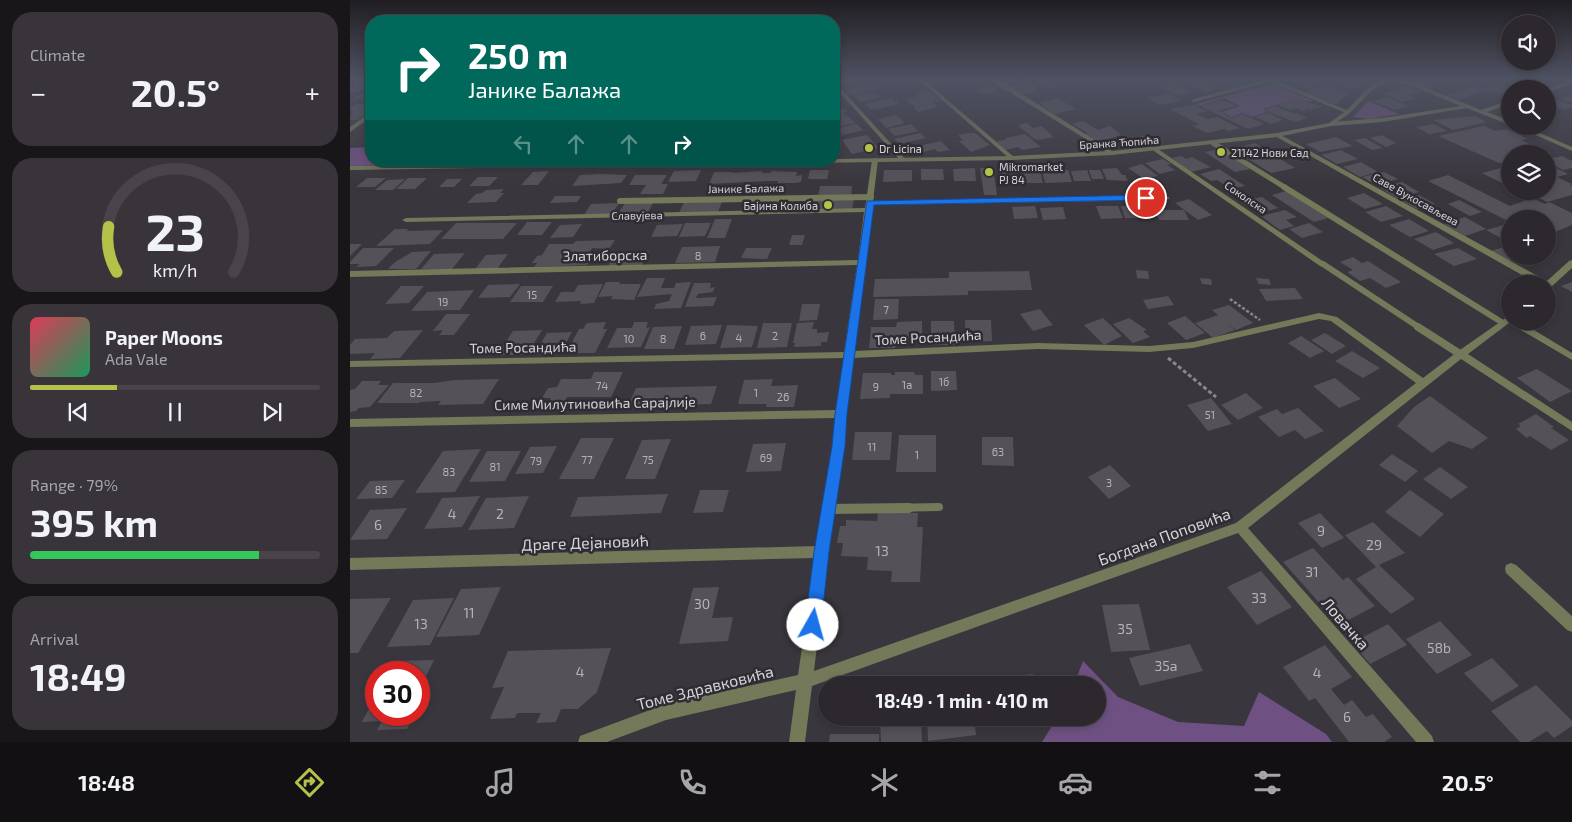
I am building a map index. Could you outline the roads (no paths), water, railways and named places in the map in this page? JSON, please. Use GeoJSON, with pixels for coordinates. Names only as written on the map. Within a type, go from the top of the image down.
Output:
{"type":"FeatureCollection","features":[{"type":"Feature","properties":{"kind":"street"},"geometry":{"type":"LineString","coordinates":[[861,114],[903,160]]}},
{"type":"Feature","properties":{"kind":"street"},"geometry":{"type":"LineString","coordinates":[[960,114],[1012,158]]}},
{"type":"Feature","properties":{"kind":"street"},"geometry":{"type":"LineString","coordinates":[[1048,114],[1112,153]]}},
{"type":"Feature","properties":{"kind":"street","name":"Бранка Ћопића"},"geometry":{"type":"LineString","coordinates":[[840,161],[1012,158],[1156,150],[1276,135],[1331,124],[1346,114]]}},
{"type":"Feature","properties":{"kind":"street"},"geometry":{"type":"LineString","coordinates":[[1331,124],[1382,120],[1422,114]]}},
{"type":"Feature","properties":{"kind":"street"},"geometry":{"type":"LineString","coordinates":[[1489,114],[1501,119]]}},
{"type":"Feature","properties":{"kind":"street"},"geometry":{"type":"LineString","coordinates":[[350,130],[365,119]]}},
{"type":"Feature","properties":{"kind":"street","name":"Саве Вукосављева"},"geometry":{"type":"LineString","coordinates":[[1276,135],[1530,275]]}},
{"type":"Feature","properties":{"kind":"street"},"geometry":{"type":"LineString","coordinates":[[1539,135],[1572,149]]}},
{"type":"Feature","properties":{"kind":"street","name":"Соколска"},"geometry":{"type":"LineString","coordinates":[[1156,150],[1324,264]]}},
{"type":"Feature","properties":{"kind":"street"},"geometry":{"type":"LineString","coordinates":[[797,742],[828,509],[839,446],[841,414],[875,160]]}},
{"type":"Feature","properties":{"kind":"street"},"geometry":{"type":"LineString","coordinates":[[350,168],[375,167]]}},
{"type":"Feature","properties":{"kind":"street","name":"Јанике Балажа"},"geometry":{"type":"LineString","coordinates":[[870,203],[1166,198]]}},
{"type":"Feature","properties":{"kind":"street","name":"Славујева"},"geometry":{"type":"LineString","coordinates":[[406,220],[870,203]]}},
{"type":"Feature","properties":{"kind":"street","name":"Златиборска"},"geometry":{"type":"LineString","coordinates":[[350,274],[861,262]]}},
{"type":"Feature","properties":{"kind":"street"},"geometry":{"type":"LineString","coordinates":[[1556,276],[1572,263]]}},
{"type":"Feature","properties":{"kind":"street","name":"Томе Росандића"},"geometry":{"type":"LineString","coordinates":[[350,364],[849,355],[1038,346],[1149,349],[1193,345],[1319,316],[1334,319],[1423,383]]}},
{"type":"Feature","properties":{"kind":"street","name":"Богдана Поповића"},"geometry":{"type":"LineString","coordinates":[[806,681],[1240,527],[1460,354],[1501,326]]}},
{"type":"Feature","properties":{"kind":"street"},"geometry":{"type":"LineString","coordinates":[[1526,330],[1572,357]]}},
{"type":"Feature","properties":{"kind":"street"},"geometry":{"type":"LineString","coordinates":[[1460,354],[1572,427]]}},
{"type":"Feature","properties":{"kind":"street","name":"Симе Милутиновића Сарајлије"},"geometry":{"type":"LineString","coordinates":[[350,423],[841,414]]}},
{"type":"Feature","properties":{"kind":"street","name":"Ловачка"},"geometry":{"type":"LineString","coordinates":[[1240,527],[1426,742]]}},
{"type":"Feature","properties":{"kind":"street","name":"Драге Дејановић"},"geometry":{"type":"LineString","coordinates":[[350,564],[822,552]]}},
{"type":"Feature","properties":{"kind":"street"},"geometry":{"type":"LineString","coordinates":[[1511,569],[1572,625]]}},
{"type":"Feature","properties":{"kind":"street","name":"Томе Здравковића"},"geometry":{"type":"LineString","coordinates":[[586,742],[666,712],[806,681]]}},
{"type":"Feature","properties":{"kind":"lane"},"geometry":{"type":"LineString","coordinates":[[1213,143],[1501,315]]}},
{"type":"Feature","properties":{"kind":"lane","name":"Јанике Балажа"},"geometry":{"type":"LineString","coordinates":[[620,201],[870,203]]}},
{"type":"Feature","properties":{"kind":"lane"},"geometry":{"type":"LineString","coordinates":[[1324,264],[1460,354]]}},
{"type":"Feature","properties":{"kind":"lane"},"geometry":{"type":"LineString","coordinates":[[828,509],[939,507]]}},
{"type":"Feature","properties":{"kind":"place","name":"Dr Licina"},"geometry":{"type":"Point","coordinates":[869,148]}},
{"type":"Feature","properties":{"kind":"place","name":"21142 Нови Сад"},"geometry":{"type":"Point","coordinates":[1221,152]}},
{"type":"Feature","properties":{"kind":"place","name":"Mikromarket PJ 84"},"geometry":{"type":"Point","coordinates":[989,172]}},
{"type":"Feature","properties":{"kind":"place","name":"Бајина Колиба"},"geometry":{"type":"Point","coordinates":[828,205]}}]}
